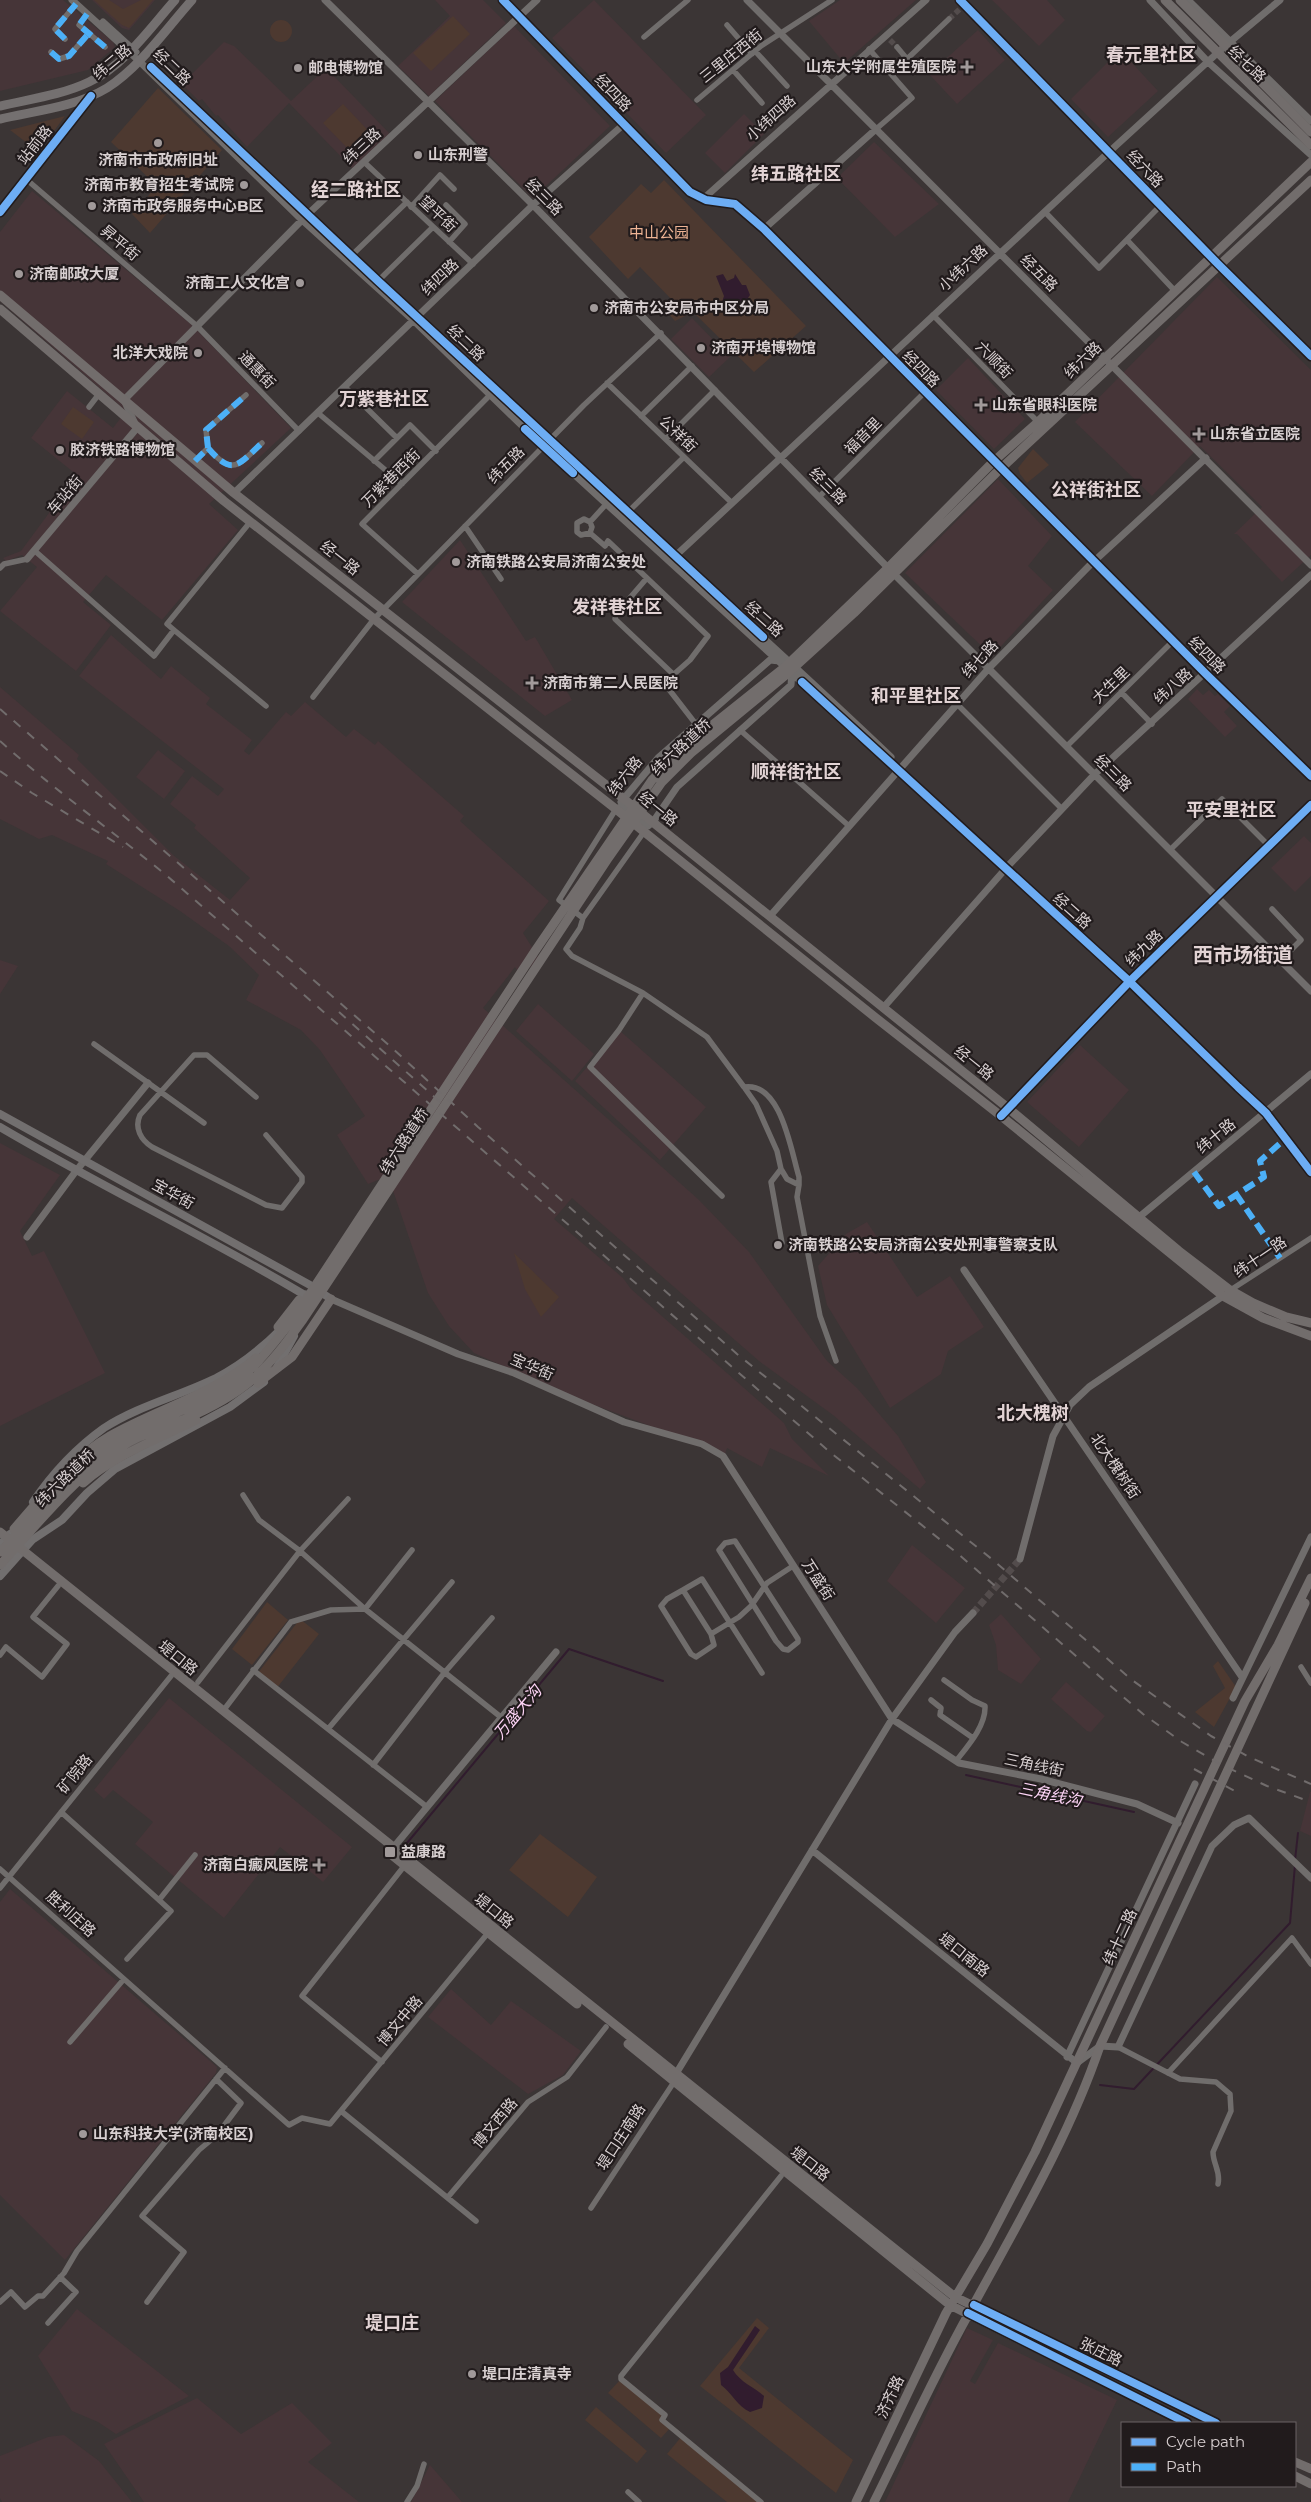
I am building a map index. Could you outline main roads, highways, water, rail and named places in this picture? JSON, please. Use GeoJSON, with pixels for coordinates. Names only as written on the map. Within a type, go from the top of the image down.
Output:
{"type":"FeatureCollection","features":[{"type":"Feature","properties":{"kind":"highway","name":"纬二路"},"geometry":{"type":"LineString","coordinates":[[0,106],[69,90],[91,82],[112,67],[130,50],[175,0]]}},
{"type":"Feature","properties":{"kind":"highway","name":"纬二路"},"geometry":{"type":"LineString","coordinates":[[0,119],[61,105],[91,96],[107,88],[139,58],[192,0]]}},
{"type":"Feature","properties":{"kind":"main road","name":"经四路"},"geometry":{"type":"LineString","coordinates":[[503,0],[690,192],[703,199],[735,204],[764,229],[1173,641],[1311,776]]}},
{"type":"Feature","properties":{"kind":"main road","name":"经七路"},"geometry":{"type":"LineString","coordinates":[[1165,0],[1216,54],[1311,145]]}},
{"type":"Feature","properties":{"kind":"main road","name":"经七路"},"geometry":{"type":"LineString","coordinates":[[1180,0],[1227,44],[1311,132]]}},
{"type":"Feature","properties":{"kind":"main road","name":"纬六路"},"geometry":{"type":"LineString","coordinates":[[890,570],[994,461],[1038,422],[1311,162]]}},
{"type":"Feature","properties":{"kind":"main road","name":"纬六路"},"geometry":{"type":"LineString","coordinates":[[786,668],[1218,264],[1311,180]]}},
{"type":"Feature","properties":{"kind":"main road","name":"经一路"},"geometry":{"type":"LineString","coordinates":[[0,295],[234,493],[624,799],[1008,1108],[1226,1293],[1286,1317],[1311,1323]]}},
{"type":"Feature","properties":{"kind":"main road","name":"经一路"},"geometry":{"type":"LineString","coordinates":[[0,310],[137,428],[374,620],[616,809],[876,1018],[1226,1293],[1263,1318],[1311,1336]]}},
{"type":"Feature","properties":{"kind":"main road","name":"纬六路道桥"},"geometry":{"type":"LineString","coordinates":[[0,1566],[74,1484],[99,1462],[133,1440],[198,1413],[235,1394],[267,1367],[535,951],[642,793],[652,780],[691,742],[786,668]]}},
{"type":"Feature","properties":{"kind":"main road","name":"宝华街"},"geometry":{"type":"LineString","coordinates":[[0,1114],[310,1285],[331,1299]]}},
{"type":"Feature","properties":{"kind":"main road","name":"宝华街"},"geometry":{"type":"LineString","coordinates":[[0,1127],[76,1171],[238,1256],[303,1294],[331,1299]]}},
{"type":"Feature","properties":{"kind":"main road"},"geometry":{"type":"LineString","coordinates":[[2,1542],[68,1468],[109,1436],[224,1380],[255,1359],[310,1285]]}},
{"type":"Feature","properties":{"kind":"main road"},"geometry":{"type":"LineString","coordinates":[[0,1576],[84,1482],[102,1468],[237,1399],[292,1357],[331,1299]]}},
{"type":"Feature","properties":{"kind":"main road","name":"纬六路道桥"},"geometry":{"type":"LineString","coordinates":[[2,1542],[74,1473],[108,1446],[147,1424],[222,1391],[242,1378],[299,1318]]}},
{"type":"Feature","properties":{"kind":"main road"},"geometry":{"type":"LineString","coordinates":[[14,1529],[38,1494],[85,1442],[106,1427],[133,1413],[201,1385],[230,1370],[299,1318]]}},
{"type":"Feature","properties":{"kind":"main road"},"geometry":{"type":"LineString","coordinates":[[32,1540],[62,1520],[87,1493],[115,1469],[230,1407],[252,1392],[275,1370],[299,1318]]}},
{"type":"Feature","properties":{"kind":"main road","name":"堤口路"},"geometry":{"type":"LineString","coordinates":[[2,1542],[20,1552],[195,1684],[223,1711],[674,2078],[953,2301],[974,2305]]}},
{"type":"Feature","properties":{"kind":"main road","name":"堤口路"},"geometry":{"type":"LineString","coordinates":[[20,1552],[58,1586],[488,1933],[606,2027],[674,2078]]}},
{"type":"Feature","properties":{"kind":"main road","name":"纬十二路"},"geometry":{"type":"LineString","coordinates":[[953,2301],[1016,2190],[1077,2063],[1085,2040],[1179,1846],[1245,1701],[1278,1645],[1311,1578]]}},
{"type":"Feature","properties":{"kind":"main road","name":"纬十二路"},"geometry":{"type":"LineString","coordinates":[[968,2314],[1047,2167],[1088,2081],[1100,2046],[1219,1793],[1311,1590]]}},
{"type":"Feature","properties":{"kind":"main road","name":"张庄路"},"geometry":{"type":"LineString","coordinates":[[953,2301],[968,2314],[1185,2422]]}},
{"type":"Feature","properties":{"kind":"main road","name":"济齐路"},"geometry":{"type":"LineString","coordinates":[[856,2502],[953,2301]]}},
{"type":"Feature","properties":{"kind":"main road","name":"张庄路"},"geometry":{"type":"LineString","coordinates":[[974,2305],[1214,2422]]}},
{"type":"Feature","properties":{"kind":"main road"},"geometry":{"type":"LineString","coordinates":[[874,2502],[968,2314]]}},
{"type":"Feature","properties":{"kind":"main road"},"geometry":{"type":"LineString","coordinates":[[1296,2462],[1311,2469]]}},
{"type":"Feature","properties":{"kind":"main road"},"geometry":{"type":"LineString","coordinates":[[1296,2476],[1311,2484]]}},
{"type":"Feature","properties":{"kind":"waterway","name":"万盛大沟"},"geometry":{"type":"LineString","coordinates":[[402,1849],[569,1649],[663,1681]]}},
{"type":"Feature","properties":{"kind":"waterway","name":"三角线沟"},"geometry":{"type":"LineString","coordinates":[[966,1775],[1134,1812]]}},
{"type":"Feature","properties":{"kind":"waterway","name":"三角线沟"},"geometry":{"type":"LineString","coordinates":[[1295,1860],[1298,1833]]}},
{"type":"Feature","properties":{"kind":"waterway"},"geometry":{"type":"LineString","coordinates":[[1100,2085],[1134,2089],[1290,1923],[1295,1865]]}},
{"type":"Feature","properties":{"kind":"tunnel"},"geometry":{"type":"LineString","coordinates":[[949,19],[960,9]]}},
{"type":"Feature","properties":{"kind":"tunnel"},"geometry":{"type":"LineString","coordinates":[[890,40],[897,47]]}},
{"type":"Feature","properties":{"kind":"tunnel"},"geometry":{"type":"LineString","coordinates":[[973,1613],[1020,1559]]}},
{"type":"Feature","properties":{"kind":"railway"},"geometry":{"type":"LineString","coordinates":[[0,709],[391,1047],[478,1127],[737,1354],[993,1560],[1132,1680],[1211,1736],[1249,1757],[1311,1784]]}},
{"type":"Feature","properties":{"kind":"railway"},"geometry":{"type":"LineString","coordinates":[[0,741],[61,793],[166,875],[831,1453],[957,1553],[1143,1714],[1182,1742],[1222,1765],[1267,1786],[1311,1802]]}},
{"type":"Feature","properties":{"kind":"railway"},"geometry":{"type":"LineString","coordinates":[[0,771],[32,793],[123,847]]}},
{"type":"Feature","properties":{"kind":"railway"},"geometry":{"type":"LineString","coordinates":[[339,1012],[440,1102]]}},
{"type":"Feature","properties":{"kind":"railway"},"geometry":{"type":"LineString","coordinates":[[1194,1769],[1235,1791]]}},
{"type":"Feature","properties":{"kind":"place","name":"山东大学附属生殖医院"},"geometry":{"type":"Point","coordinates":[967,67]}},
{"type":"Feature","properties":{"kind":"place","name":"邮电博物馆"},"geometry":{"type":"Point","coordinates":[298,68]}},
{"type":"Feature","properties":{"kind":"place","name":"济南市市政府旧址"},"geometry":{"type":"Point","coordinates":[158,143]}},
{"type":"Feature","properties":{"kind":"place","name":"山东刑警"},"geometry":{"type":"Point","coordinates":[418,155]}},
{"type":"Feature","properties":{"kind":"place","name":"济南市教育招生考试院"},"geometry":{"type":"Point","coordinates":[244,185]}},
{"type":"Feature","properties":{"kind":"place","name":"济南市政务服务中心B区"},"geometry":{"type":"Point","coordinates":[92,206]}},
{"type":"Feature","properties":{"kind":"place","name":"济南邮政大厦"},"geometry":{"type":"Point","coordinates":[19,274]}},
{"type":"Feature","properties":{"kind":"place","name":"济南工人文化宫"},"geometry":{"type":"Point","coordinates":[300,283]}},
{"type":"Feature","properties":{"kind":"place","name":"济南市公安局市中区分局"},"geometry":{"type":"Point","coordinates":[594,308]}},
{"type":"Feature","properties":{"kind":"place","name":"济南开埠博物馆"},"geometry":{"type":"Point","coordinates":[701,348]}},
{"type":"Feature","properties":{"kind":"place","name":"北洋大戏院"},"geometry":{"type":"Point","coordinates":[198,353]}},
{"type":"Feature","properties":{"kind":"place","name":"山东省眼科医院"},"geometry":{"type":"Point","coordinates":[981,405]}},
{"type":"Feature","properties":{"kind":"place","name":"山东省立医院"},"geometry":{"type":"Point","coordinates":[1199,434]}},
{"type":"Feature","properties":{"kind":"place","name":"胶济铁路博物馆"},"geometry":{"type":"Point","coordinates":[60,450]}},
{"type":"Feature","properties":{"kind":"place","name":"济南铁路公安局济南公安处"},"geometry":{"type":"Point","coordinates":[456,562]}},
{"type":"Feature","properties":{"kind":"place","name":"济南市第二人民医院"},"geometry":{"type":"Point","coordinates":[532,683]}},
{"type":"Feature","properties":{"kind":"place","name":"济南铁路公安局济南公安处刑事警察支队"},"geometry":{"type":"Point","coordinates":[778,1245]}},
{"type":"Feature","properties":{"kind":"place","name":"益康路"},"geometry":{"type":"Point","coordinates":[390,1852]}},
{"type":"Feature","properties":{"kind":"place","name":"济南白癜风医院"},"geometry":{"type":"Point","coordinates":[319,1865]}},
{"type":"Feature","properties":{"kind":"place","name":"山东科技大学(济南校区)"},"geometry":{"type":"Point","coordinates":[83,2134]}},
{"type":"Feature","properties":{"kind":"place","name":"堤口庄清真寺"},"geometry":{"type":"Point","coordinates":[472,2374]}},
{"type":"Feature","properties":{"kind":"district","name":"春元里社区"},"geometry":{"type":"Point","coordinates":[1151,55]}},
{"type":"Feature","properties":{"kind":"district","name":"纬五路社区"},"geometry":{"type":"Point","coordinates":[796,174]}},
{"type":"Feature","properties":{"kind":"district","name":"经二路社区"},"geometry":{"type":"Point","coordinates":[356,190]}},
{"type":"Feature","properties":{"kind":"district","name":"万紫巷社区"},"geometry":{"type":"Point","coordinates":[384,399]}},
{"type":"Feature","properties":{"kind":"district","name":"公祥街社区"},"geometry":{"type":"Point","coordinates":[1096,490]}},
{"type":"Feature","properties":{"kind":"district","name":"发祥巷社区"},"geometry":{"type":"Point","coordinates":[617,607]}},
{"type":"Feature","properties":{"kind":"district","name":"和平里社区"},"geometry":{"type":"Point","coordinates":[916,696]}},
{"type":"Feature","properties":{"kind":"district","name":"顺祥街社区"},"geometry":{"type":"Point","coordinates":[796,772]}},
{"type":"Feature","properties":{"kind":"district","name":"平安里社区"},"geometry":{"type":"Point","coordinates":[1231,810]}},
{"type":"Feature","properties":{"kind":"district","name":"西市场街道"},"geometry":{"type":"Point","coordinates":[1243,955]}},
{"type":"Feature","properties":{"kind":"district","name":"北大槐树"},"geometry":{"type":"Point","coordinates":[1033,1413]}},
{"type":"Feature","properties":{"kind":"district","name":"堤口庄"},"geometry":{"type":"Point","coordinates":[392,2323]}},
{"type":"Feature","properties":{"kind":"park label","name":"中山公园"},"geometry":{"type":"Point","coordinates":[659,233]}}]}
